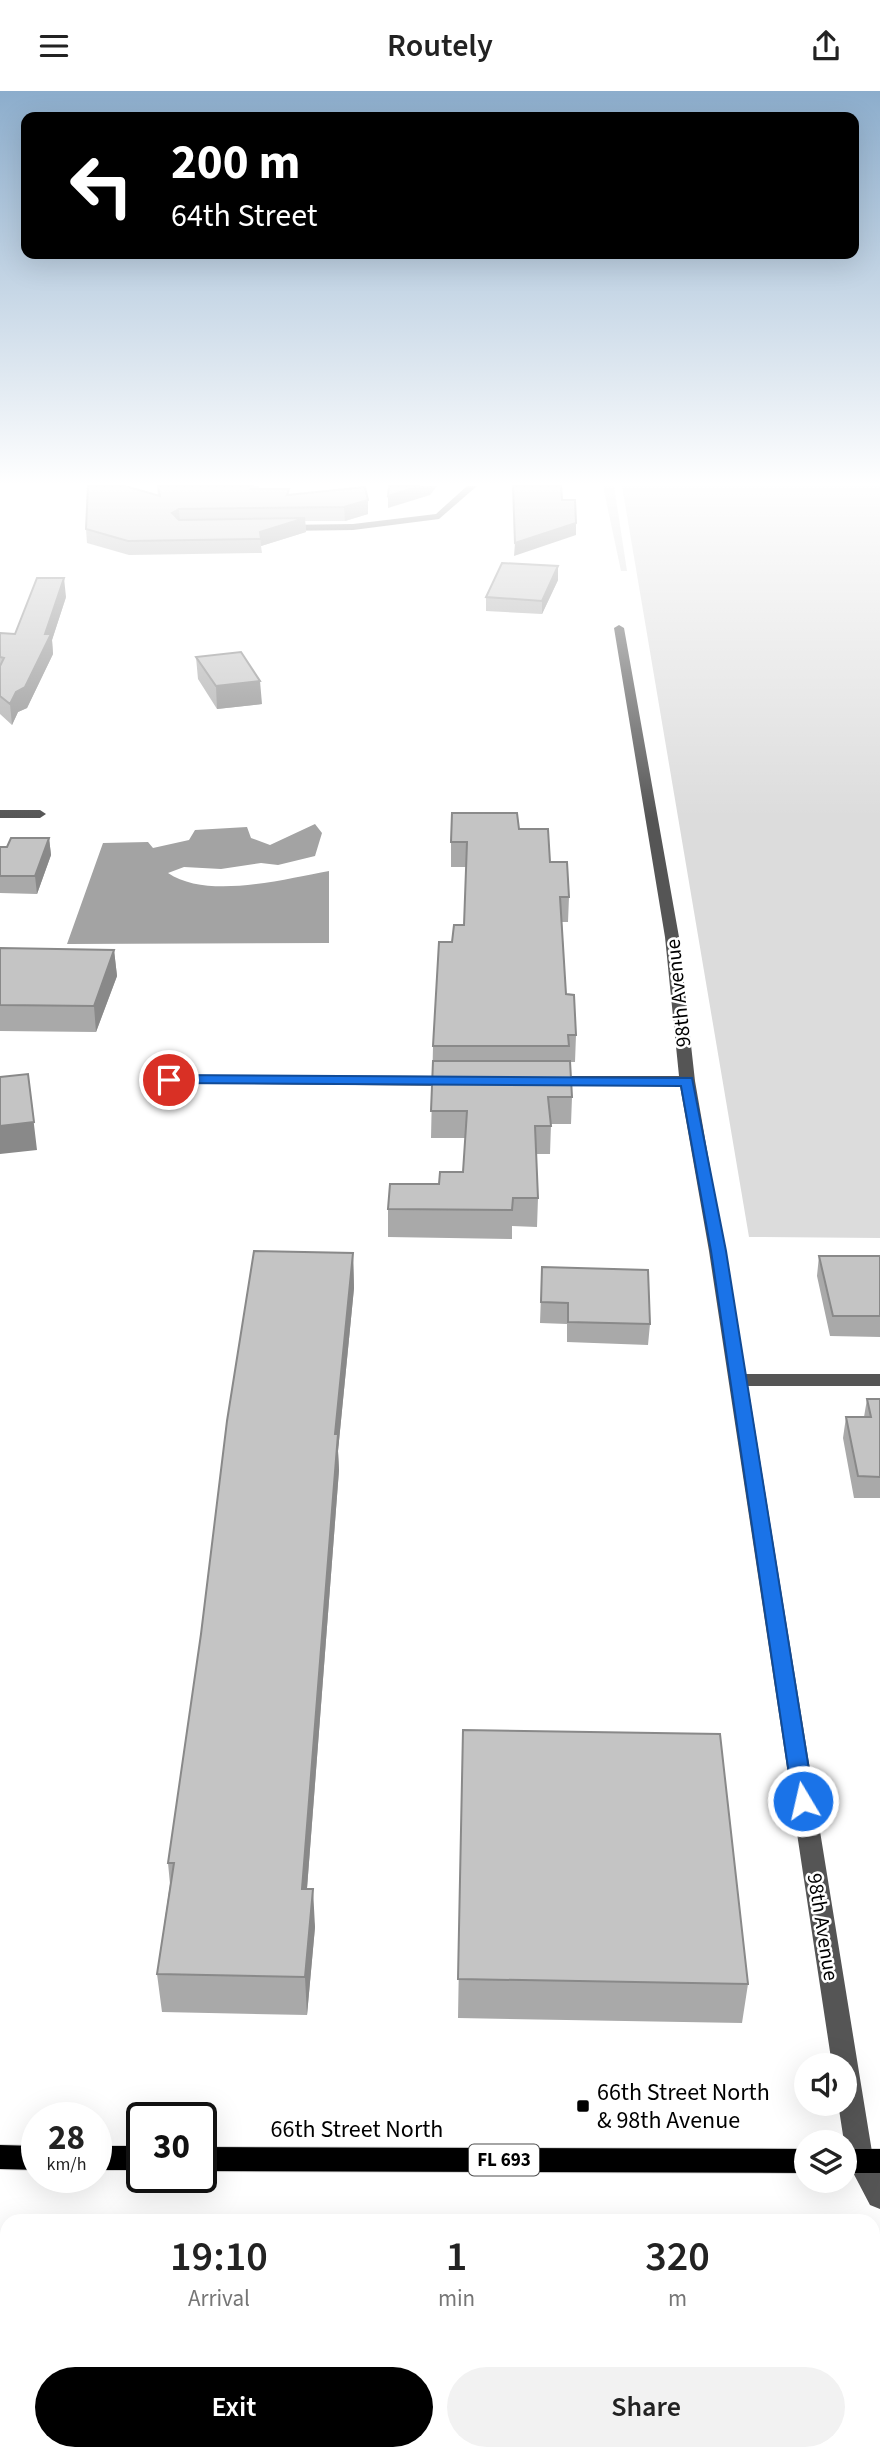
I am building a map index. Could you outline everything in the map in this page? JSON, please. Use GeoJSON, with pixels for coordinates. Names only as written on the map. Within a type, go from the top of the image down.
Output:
{"type":"FeatureCollection","features":[{"type":"Feature","properties":{"kind":"main road"},"geometry":{"type":"LineString","coordinates":[[0,2157],[21,2158]]}},
{"type":"Feature","properties":{"kind":"main road","name":"66th Street North"},"geometry":{"type":"LineString","coordinates":[[217,2159],[794,2161]]}},
{"type":"Feature","properties":{"kind":"street","name":"98th Avenue"},"geometry":{"type":"LineString","coordinates":[[619,628],[672,937],[687,1081],[718,1251],[843,2053]]}},
{"type":"Feature","properties":{"kind":"street"},"geometry":{"type":"LineString","coordinates":[[0,814],[40,814]]}},
{"type":"Feature","properties":{"kind":"street"},"geometry":{"type":"LineString","coordinates":[[169,1080],[469,1081]]}},
{"type":"Feature","properties":{"kind":"street"},"geometry":{"type":"LineString","coordinates":[[537,1081],[687,1081]]}},
{"type":"Feature","properties":{"kind":"street"},"geometry":{"type":"LineString","coordinates":[[737,1380],[880,1380]]}},
{"type":"Feature","properties":{"kind":"street","name":"98th Avenue"},"geometry":{"type":"LineString","coordinates":[[854,2116],[862,2161],[880,2196]]}},
{"type":"Feature","properties":{"kind":"shaded area"},"geometry":{"type":"Polygon","coordinates":[[[641,597],[880,597],[880,1238],[749,1237],[641,597]]]}},
{"type":"Feature","properties":{"kind":"shaded area"},"geometry":{"type":"Polygon","coordinates":[[[315,824],[322,833],[315,856],[278,865],[261,863],[221,869],[184,867],[168,873],[185,881],[225,886],[269,882],[329,871],[329,943],[67,944],[103,843],[148,842],[153,848],[189,840],[195,830],[247,827],[251,838],[270,845],[315,824]]]}},
{"type":"Feature","properties":{"kind":"building"},"geometry":{"type":"Polygon","coordinates":[[[30,597],[58,597],[45,634],[51,634],[25,687],[16,692],[10,704],[0,696],[0,666],[4,658],[0,657],[0,633],[15,634],[30,597]]]}},
{"type":"Feature","properties":{"kind":"building"},"geometry":{"type":"Polygon","coordinates":[[[486,597],[544,597],[542,601],[486,597]]]}},
{"type":"Feature","properties":{"kind":"building"},"geometry":{"type":"Polygon","coordinates":[[[241,652],[260,681],[216,686],[196,657],[241,652]]]}},
{"type":"Feature","properties":{"kind":"building"},"geometry":{"type":"Polygon","coordinates":[[[452,813],[517,813],[519,829],[548,829],[550,862],[567,862],[569,897],[560,897],[566,994],[574,995],[576,1035],[568,1035],[569,1046],[433,1046],[439,942],[452,942],[454,925],[464,925],[467,842],[451,842],[452,813]]]}},
{"type":"Feature","properties":{"kind":"building"},"geometry":{"type":"Polygon","coordinates":[[[11,838],[49,838],[35,876],[0,876],[0,847],[7,847],[11,838]]]}},
{"type":"Feature","properties":{"kind":"building"},"geometry":{"type":"Polygon","coordinates":[[[0,948],[114,950],[94,1006],[0,1005],[0,948]]]}},
{"type":"Feature","properties":{"kind":"building"},"geometry":{"type":"Polygon","coordinates":[[[433,1061],[570,1061],[572,1097],[548,1097],[551,1126],[535,1126],[538,1198],[513,1198],[512,1210],[388,1209],[390,1184],[439,1184],[440,1172],[463,1172],[467,1111],[431,1111],[433,1061]]]}},
{"type":"Feature","properties":{"kind":"building"},"geometry":{"type":"Polygon","coordinates":[[[28,1074],[34,1122],[0,1126],[0,1077],[28,1074]]]}},
{"type":"Feature","properties":{"kind":"building"},"geometry":{"type":"Polygon","coordinates":[[[254,1251],[353,1253],[335,1434],[338,1434],[302,1889],[313,1889],[305,1977],[157,1974],[174,1863],[168,1863],[201,1634],[227,1421],[254,1251]]]}},
{"type":"Feature","properties":{"kind":"building"},"geometry":{"type":"Polygon","coordinates":[[[819,1256],[880,1256],[880,1316],[833,1316],[819,1256]]]}},
{"type":"Feature","properties":{"kind":"building"},"geometry":{"type":"Polygon","coordinates":[[[542,1267],[648,1270],[650,1324],[568,1322],[568,1303],[541,1302],[542,1267]]]}},
{"type":"Feature","properties":{"kind":"building"},"geometry":{"type":"Polygon","coordinates":[[[867,1399],[880,1399],[880,1477],[858,1476],[846,1417],[871,1417],[867,1399]]]}},
{"type":"Feature","properties":{"kind":"building"},"geometry":{"type":"Polygon","coordinates":[[[463,1730],[720,1734],[748,1984],[458,1979],[463,1730]]]}},
{"type":"Feature","properties":{"kind":"place","name":"66th Street North & 98th Avenue"},"geometry":{"type":"Point","coordinates":[583,2106]}},
{"type":"Feature","properties":{"kind":"route"},"geometry":{"type":"LineString","coordinates":[[169,1080],[687,1081],[718,1251],[803,1801]]}}]}
